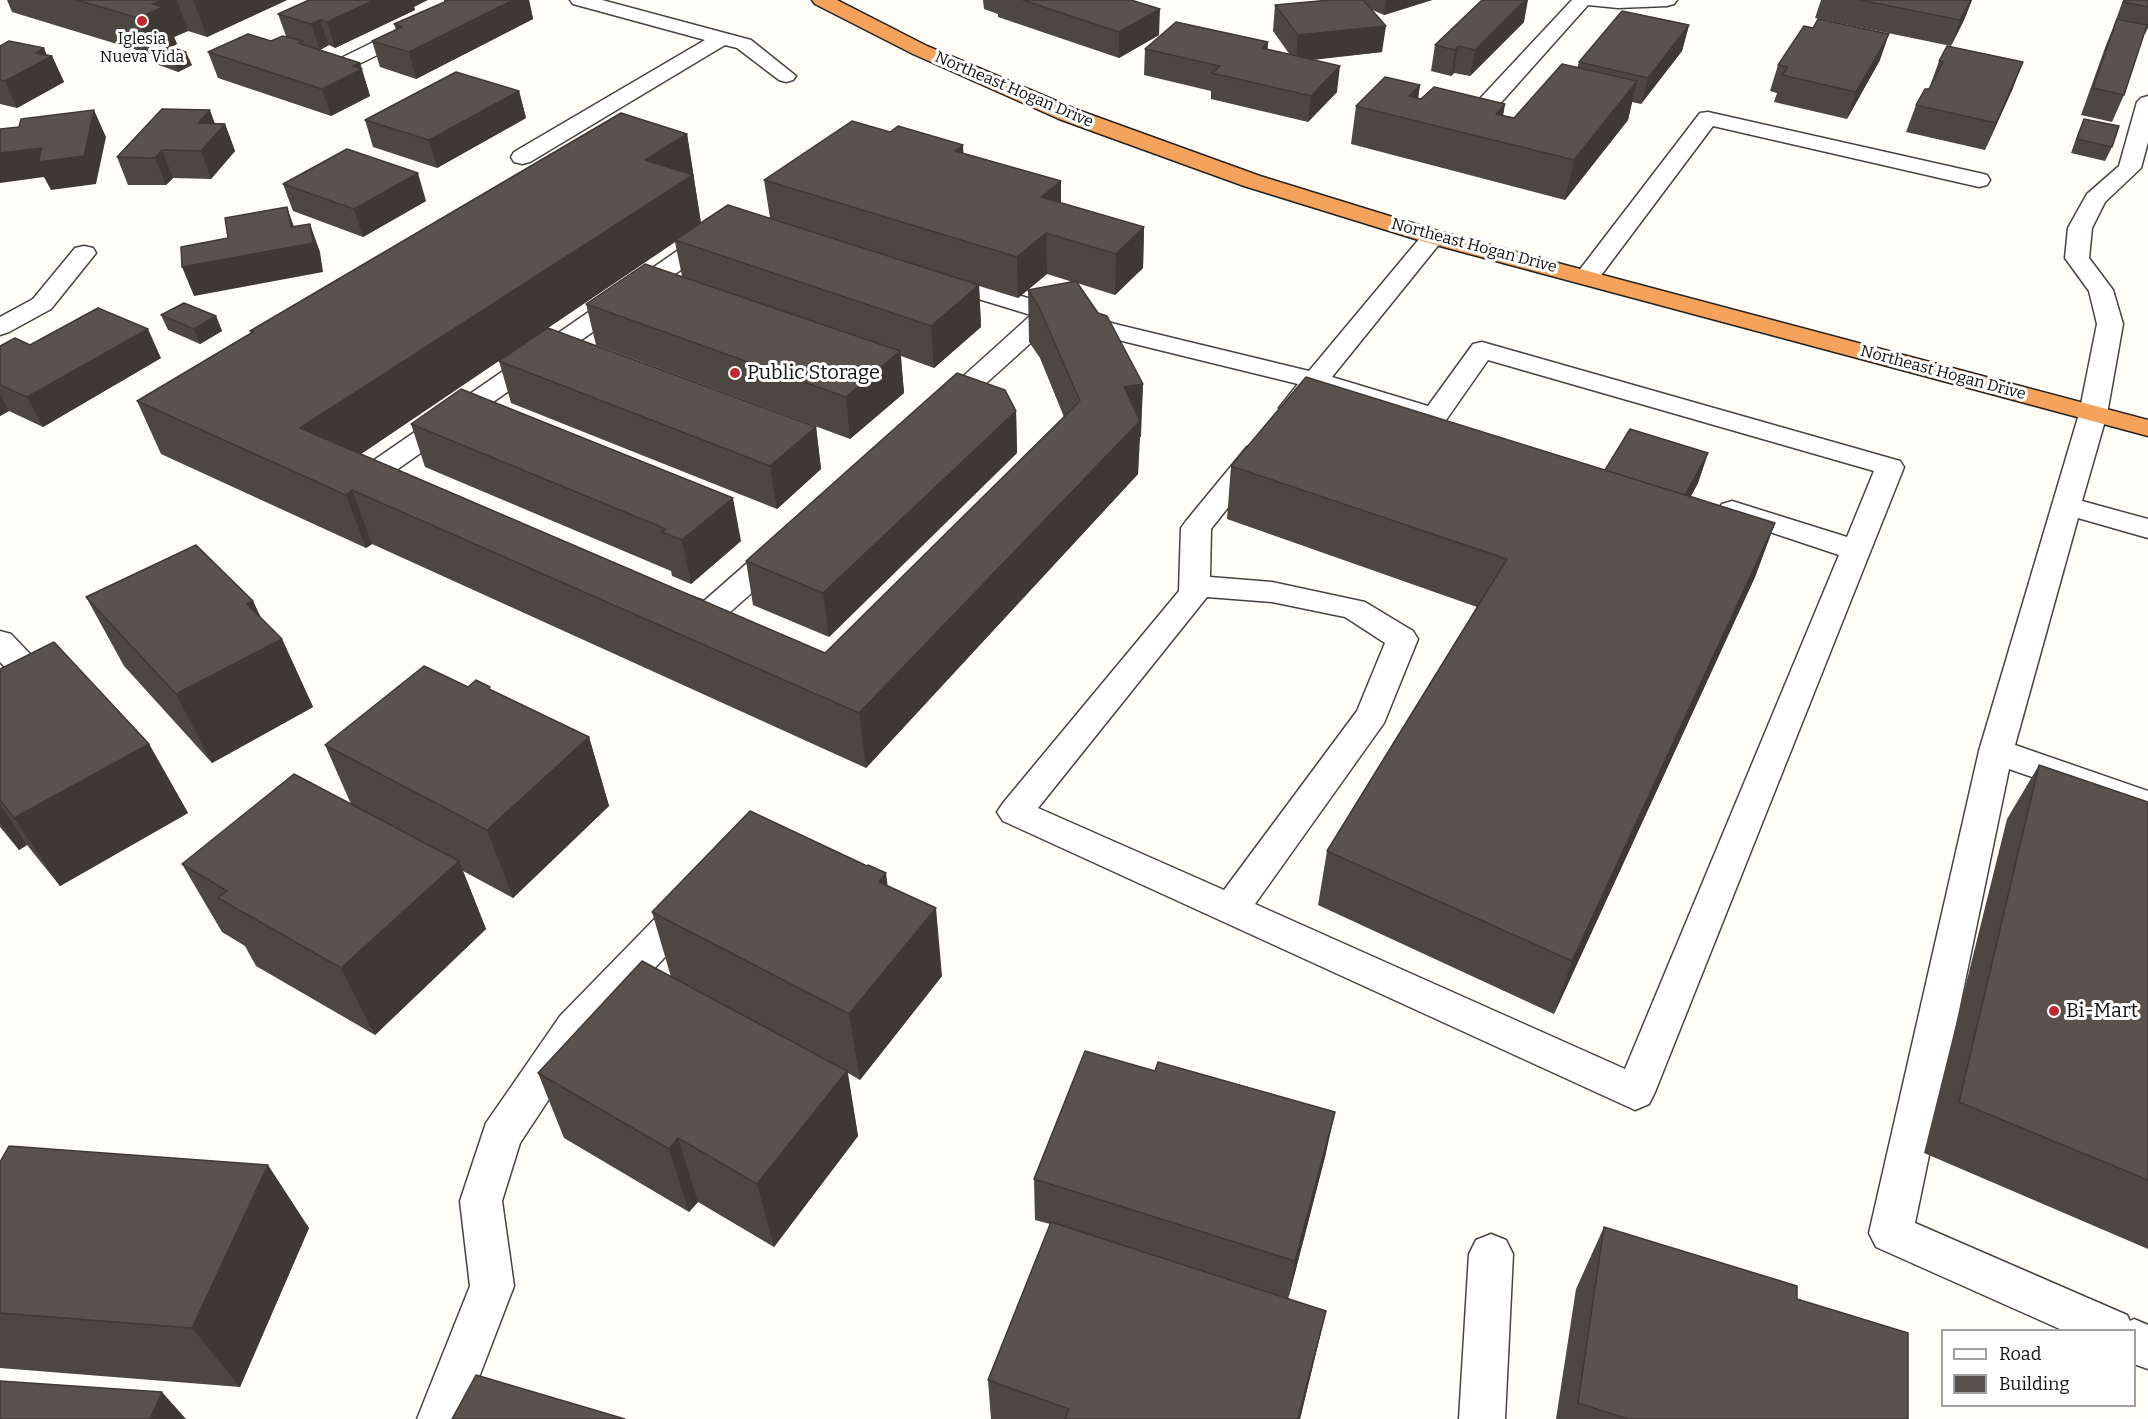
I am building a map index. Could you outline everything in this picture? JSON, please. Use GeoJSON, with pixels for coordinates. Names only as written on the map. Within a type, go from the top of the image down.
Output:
{"type":"FeatureCollection","features":[{"type":"Feature","properties":{"kind":"highway","name":"Northeast Hogan Drive"},"geometry":{"type":"LineString","coordinates":[[822,0],[920,50],[1067,114],[1252,181],[1432,237],[2148,428]]}},
{"type":"Feature","properties":{"kind":"street"},"geometry":{"type":"LineString","coordinates":[[350,61],[474,0]]}},
{"type":"Feature","properties":{"kind":"street"},"geometry":{"type":"LineString","coordinates":[[580,0],[744,44],[786,76]]}},
{"type":"Feature","properties":{"kind":"street"},"geometry":{"type":"LineString","coordinates":[[1482,110],[1582,0]]}},
{"type":"Feature","properties":{"kind":"street"},"geometry":{"type":"LineString","coordinates":[[1591,0],[1662,1]]}},
{"type":"Feature","properties":{"kind":"street"},"geometry":{"type":"LineString","coordinates":[[522,157],[722,38]]}},
{"type":"Feature","properties":{"kind":"street"},"geometry":{"type":"LineString","coordinates":[[2109,1329],[1891,1233],[1996,751],[2094,414],[2110,324],[2101,290],[2077,258],[2080,228],[2095,199],[2130,168],[2148,102]]}},
{"type":"Feature","properties":{"kind":"street"},"geometry":{"type":"LineString","coordinates":[[1587,277],[1708,118],[1979,180]]}},
{"type":"Feature","properties":{"kind":"street"},"geometry":{"type":"LineString","coordinates":[[428,496],[374,473],[738,220]]}},
{"type":"Feature","properties":{"kind":"street"},"geometry":{"type":"LineString","coordinates":[[916,273],[1107,330],[1315,380],[1445,420],[1482,350],[1890,467],[1635,1092],[1015,812],[1194,593],[1196,528],[1315,380],[1432,237]]}},
{"type":"Feature","properties":{"kind":"street"},"geometry":{"type":"LineString","coordinates":[[0,327],[42,304],[84,253]]}},
{"type":"Feature","properties":{"kind":"street"},"geometry":{"type":"LineString","coordinates":[[918,429],[1050,312]]}},
{"type":"Feature","properties":{"kind":"street"},"geometry":{"type":"LineString","coordinates":[[1701,501],[1856,550]]}},
{"type":"Feature","properties":{"kind":"street"},"geometry":{"type":"LineString","coordinates":[[2067,506],[2148,529]]}},
{"type":"Feature","properties":{"kind":"street"},"geometry":{"type":"LineString","coordinates":[[654,592],[708,615],[796,537]]}},
{"type":"Feature","properties":{"kind":"street"},"geometry":{"type":"LineString","coordinates":[[1195,586],[1272,592],[1354,609],[1402,639],[1372,715],[1231,909]]}},
{"type":"Feature","properties":{"kind":"street"},"geometry":{"type":"LineString","coordinates":[[0,642],[37,681],[0,705]]}},
{"type":"Feature","properties":{"kind":"street"},"geometry":{"type":"LineString","coordinates":[[1996,751],[2148,804]]}},
{"type":"Feature","properties":{"kind":"street"},"geometry":{"type":"LineString","coordinates":[[440,1419],[492,1286],[481,1201],[501,1136],[574,1028],[713,881]]}},
{"type":"Feature","properties":{"kind":"street"},"geometry":{"type":"LineString","coordinates":[[1482,1419],[1491,1254]]}},
{"type":"Feature","properties":{"kind":"building"},"geometry":{"type":"Polygon","coordinates":[[[77,0],[163,0],[152,4],[163,7],[138,18],[77,0]]]}},
{"type":"Feature","properties":{"kind":"building"},"geometry":{"type":"Polygon","coordinates":[[[309,0],[374,0],[327,22],[320,20],[311,24],[278,14],[309,0]]]}},
{"type":"Feature","properties":{"kind":"building"},"geometry":{"type":"Polygon","coordinates":[[[449,0],[513,0],[409,52],[372,41],[402,27],[394,24],[449,0]]]}},
{"type":"Feature","properties":{"kind":"building"},"geometry":{"type":"Polygon","coordinates":[[[1023,0],[1131,0],[1160,9],[1119,32],[1023,0]]]}},
{"type":"Feature","properties":{"kind":"building"},"geometry":{"type":"Polygon","coordinates":[[[1330,0],[1363,0],[1386,26],[1298,35],[1275,5],[1330,0]]]}},
{"type":"Feature","properties":{"kind":"building"},"geometry":{"type":"Polygon","coordinates":[[[1482,0],[1525,0],[1475,50],[1458,46],[1455,50],[1435,45],[1482,0]]]}},
{"type":"Feature","properties":{"kind":"building"},"geometry":{"type":"Polygon","coordinates":[[[1860,0],[1971,0],[1960,20],[1860,0]]]}},
{"type":"Feature","properties":{"kind":"building"},"geometry":{"type":"Polygon","coordinates":[[[2125,0],[2148,0],[2148,7],[2124,2],[2125,0]]]}},
{"type":"Feature","properties":{"kind":"building"},"geometry":{"type":"Polygon","coordinates":[[[1622,11],[1689,25],[1648,78],[1579,62],[1622,11]]]}},
{"type":"Feature","properties":{"kind":"building"},"geometry":{"type":"Polygon","coordinates":[[[1818,19],[1889,34],[1856,92],[1782,75],[1788,67],[1778,65],[1804,26],[1813,28],[1818,19]]]}},
{"type":"Feature","properties":{"kind":"building"},"geometry":{"type":"Polygon","coordinates":[[[2117,19],[2147,25],[2124,95],[2093,88],[2117,19]]]}},
{"type":"Feature","properties":{"kind":"building"},"geometry":{"type":"Polygon","coordinates":[[[1176,22],[1268,42],[1262,48],[1340,66],[1311,96],[1212,73],[1220,66],[1145,49],[1176,22]]]}},
{"type":"Feature","properties":{"kind":"building"},"geometry":{"type":"Polygon","coordinates":[[[248,34],[271,41],[283,36],[303,41],[298,43],[360,63],[353,66],[362,69],[322,89],[208,52],[248,34]]]}},
{"type":"Feature","properties":{"kind":"building"},"geometry":{"type":"Polygon","coordinates":[[[9,41],[44,48],[36,53],[52,56],[5,81],[0,80],[0,46],[9,41]]]}},
{"type":"Feature","properties":{"kind":"building"},"geometry":{"type":"Polygon","coordinates":[[[164,45],[186,52],[173,58],[151,51],[164,45]]]}},
{"type":"Feature","properties":{"kind":"building"},"geometry":{"type":"Polygon","coordinates":[[[1947,46],[2023,62],[1996,123],[1916,105],[1925,89],[1929,89],[1943,62],[1939,61],[1947,46]]]}},
{"type":"Feature","properties":{"kind":"building"},"geometry":{"type":"Polygon","coordinates":[[[1562,64],[1637,81],[1574,160],[1356,106],[1385,77],[1420,85],[1409,96],[1421,99],[1434,87],[1505,104],[1496,114],[1514,118],[1562,64]]]}},
{"type":"Feature","properties":{"kind":"building"},"geometry":{"type":"Polygon","coordinates":[[[456,72],[519,91],[429,140],[365,120],[456,72]]]}},
{"type":"Feature","properties":{"kind":"building"},"geometry":{"type":"Polygon","coordinates":[[[162,109],[210,110],[198,123],[225,124],[201,151],[162,150],[155,158],[117,157],[162,109]]]}},
{"type":"Feature","properties":{"kind":"building"},"geometry":{"type":"Polygon","coordinates":[[[94,110],[84,156],[38,162],[42,148],[0,153],[0,129],[19,127],[21,119],[94,110]]]}},
{"type":"Feature","properties":{"kind":"building"},"geometry":{"type":"Polygon","coordinates":[[[621,113],[687,134],[645,160],[693,175],[300,428],[825,653],[1080,401],[1039,307],[1028,290],[1076,281],[1098,313],[1107,316],[1143,384],[1124,387],[1140,421],[859,713],[352,490],[346,495],[137,401],[253,332],[250,331],[621,113]]]}},
{"type":"Feature","properties":{"kind":"building"},"geometry":{"type":"Polygon","coordinates":[[[2084,119],[2119,126],[2112,147],[2077,139],[2084,119]]]}},
{"type":"Feature","properties":{"kind":"building"},"geometry":{"type":"Polygon","coordinates":[[[852,121],[890,132],[898,126],[963,145],[955,151],[1061,181],[1041,197],[1144,227],[1116,254],[1046,233],[1017,257],[764,180],[852,121]]]}},
{"type":"Feature","properties":{"kind":"building"},"geometry":{"type":"Polygon","coordinates":[[[347,149],[418,173],[354,209],[283,184],[347,149]]]}},
{"type":"Feature","properties":{"kind":"building"},"geometry":{"type":"Polygon","coordinates":[[[728,205],[979,285],[931,326],[675,240],[728,205]]]}},
{"type":"Feature","properties":{"kind":"building"},"geometry":{"type":"Polygon","coordinates":[[[287,207],[291,227],[310,224],[313,243],[182,267],[181,247],[228,238],[225,218],[287,207]]]}},
{"type":"Feature","properties":{"kind":"building"},"geometry":{"type":"Polygon","coordinates":[[[645,264],[900,351],[846,397],[586,304],[645,264]]]}},
{"type":"Feature","properties":{"kind":"building"},"geometry":{"type":"Polygon","coordinates":[[[184,303],[216,316],[194,329],[161,315],[184,303]]]}},
{"type":"Feature","properties":{"kind":"building"},"geometry":{"type":"Polygon","coordinates":[[[98,308],[148,329],[27,397],[0,385],[0,346],[15,338],[30,345],[98,308]]]}},
{"type":"Feature","properties":{"kind":"building"},"geometry":{"type":"Polygon","coordinates":[[[548,328],[816,427],[770,466],[499,361],[548,328]]]}},
{"type":"Feature","properties":{"kind":"building"},"geometry":{"type":"Polygon","coordinates":[[[957,373],[1005,390],[1016,411],[823,593],[746,561],[957,373]]]}},
{"type":"Feature","properties":{"kind":"building"},"geometry":{"type":"Polygon","coordinates":[[[1306,377],[1775,523],[1572,961],[1327,851],[1507,559],[1231,466],[1306,377]]]}},
{"type":"Feature","properties":{"kind":"building"},"geometry":{"type":"Polygon","coordinates":[[[461,389],[733,498],[682,540],[662,532],[666,529],[411,424],[461,389]]]}},
{"type":"Feature","properties":{"kind":"building"},"geometry":{"type":"Polygon","coordinates":[[[1630,429],[1708,453],[1685,495],[1605,470],[1630,429]]]}},
{"type":"Feature","properties":{"kind":"building"},"geometry":{"type":"Polygon","coordinates":[[[196,545],[253,601],[247,604],[282,639],[176,694],[86,597],[196,545]]]}},
{"type":"Feature","properties":{"kind":"building"},"geometry":{"type":"Polygon","coordinates":[[[54,642],[149,744],[14,818],[0,800],[0,669],[54,642]]]}},
{"type":"Feature","properties":{"kind":"building"},"geometry":{"type":"Polygon","coordinates":[[[424,666],[468,687],[476,680],[490,687],[489,689],[589,737],[487,830],[325,745],[424,666]]]}},
{"type":"Feature","properties":{"kind":"building","name":"Bi-Mart"},"geometry":{"type":"Polygon","coordinates":[[[2039,765],[2148,802],[2148,1180],[1959,1102],[2039,765]]]}},
{"type":"Feature","properties":{"kind":"building"},"geometry":{"type":"Polygon","coordinates":[[[294,774],[459,861],[341,968],[218,898],[227,891],[182,864],[294,774]]]}},
{"type":"Feature","properties":{"kind":"building"},"geometry":{"type":"Polygon","coordinates":[[[750,811],[886,873],[879,882],[936,908],[849,1014],[652,912],[750,811]]]}},
{"type":"Feature","properties":{"kind":"building"},"geometry":{"type":"Polygon","coordinates":[[[642,961],[847,1071],[757,1184],[678,1138],[669,1149],[538,1073],[642,961]]]}},
{"type":"Feature","properties":{"kind":"building"},"geometry":{"type":"Polygon","coordinates":[[[1085,1051],[1155,1071],[1158,1062],[1335,1112],[1295,1261],[1034,1179],[1085,1051]]]}},
{"type":"Feature","properties":{"kind":"building"},"geometry":{"type":"Polygon","coordinates":[[[9,1146],[268,1165],[192,1328],[0,1313],[0,1162],[9,1146]]]}},
{"type":"Feature","properties":{"kind":"building"},"geometry":{"type":"Polygon","coordinates":[[[1051,1222],[1326,1311],[1298,1419],[1065,1419],[1069,1409],[988,1380],[1051,1222]]]}},
{"type":"Feature","properties":{"kind":"building"},"geometry":{"type":"Polygon","coordinates":[[[1604,1227],[1797,1286],[1797,1299],[1908,1333],[1908,1419],[1628,1419],[1578,1403],[1604,1227]]]}},
{"type":"Feature","properties":{"kind":"building"},"geometry":{"type":"Polygon","coordinates":[[[476,1375],[625,1419],[452,1419],[476,1375]]]}},
{"type":"Feature","properties":{"kind":"building"},"geometry":{"type":"Polygon","coordinates":[[[0,1381],[162,1392],[150,1419],[0,1419],[0,1381]]]}},
{"type":"Feature","properties":{"kind":"place","name":"Iglesia Nueva Vida"},"geometry":{"type":"Point","coordinates":[142,21]}},
{"type":"Feature","properties":{"kind":"place","name":"Public Storage"},"geometry":{"type":"Point","coordinates":[735,373]}},
{"type":"Feature","properties":{"kind":"place","name":"Bi-Mart"},"geometry":{"type":"Point","coordinates":[2054,1011]}}]}
